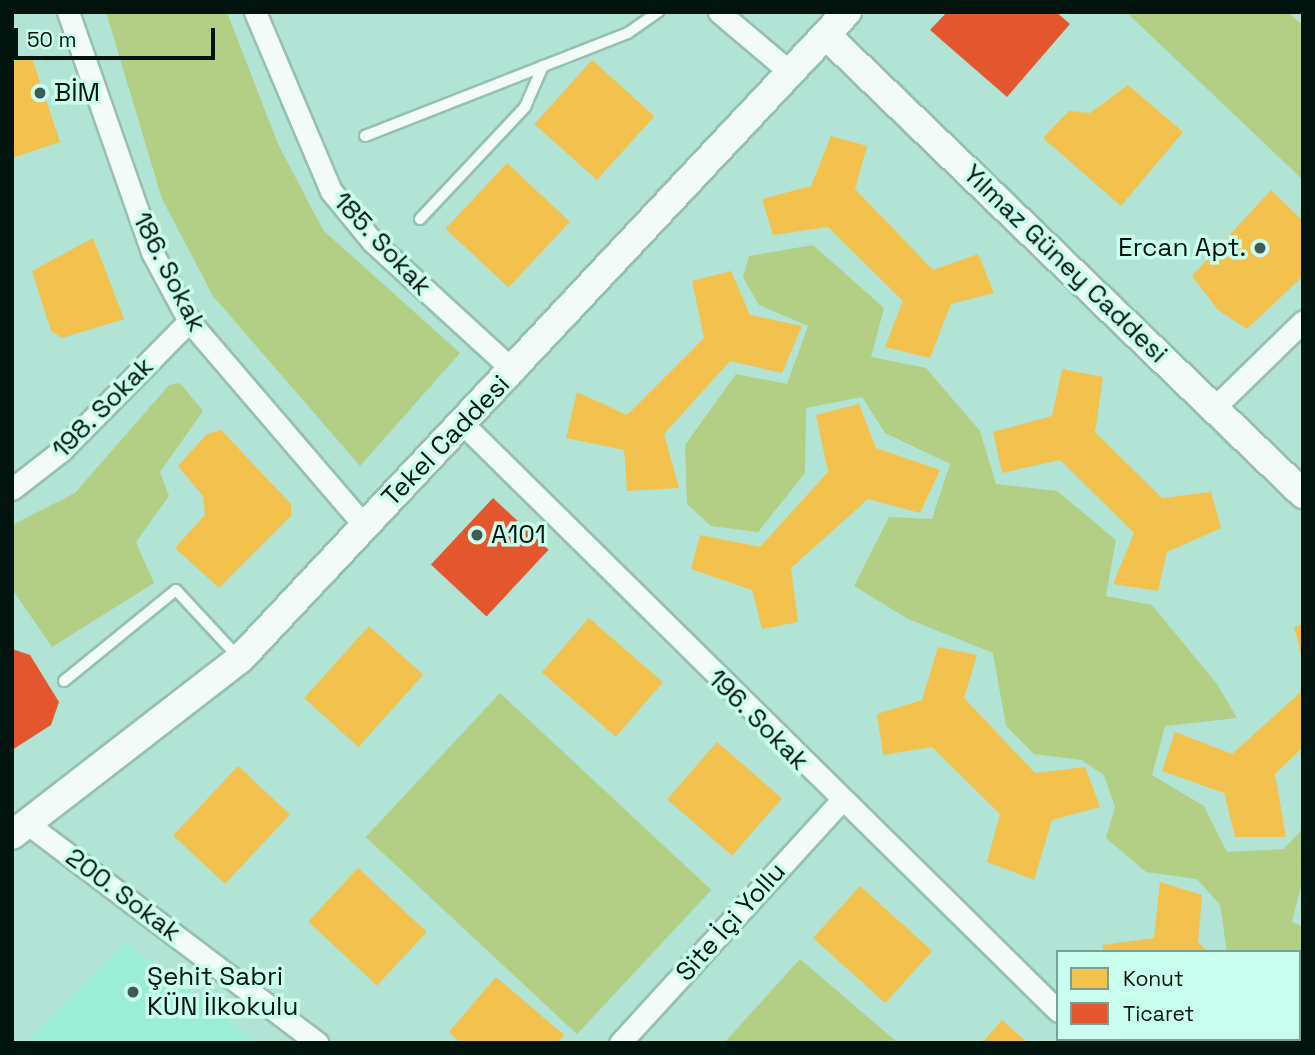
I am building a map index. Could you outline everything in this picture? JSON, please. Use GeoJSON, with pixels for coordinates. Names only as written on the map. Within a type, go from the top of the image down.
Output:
{"type":"FeatureCollection","features":[{"type":"Feature","properties":{"kind":"street","name":"186. Sokak"},"geometry":{"type":"LineString","coordinates":[[68,12],[152,252],[189,321],[365,526]]}},
{"type":"Feature","properties":{"kind":"street","name":"185. Sokak"},"geometry":{"type":"LineString","coordinates":[[255,12],[331,191],[411,279],[514,371]]}},
{"type":"Feature","properties":{"kind":"street"},"geometry":{"type":"LineString","coordinates":[[719,12],[790,73]]}},
{"type":"Feature","properties":{"kind":"street","name":"Tekel Caddesi"},"geometry":{"type":"LineString","coordinates":[[20,829],[240,659],[514,371],[847,12]]}},
{"type":"Feature","properties":{"kind":"street","name":"Yılmaz Güney Caddesi"},"geometry":{"type":"LineString","coordinates":[[826,35],[1303,494]]}},
{"type":"Feature","properties":{"kind":"street","name":"198. Sokak"},"geometry":{"type":"LineString","coordinates":[[12,489],[61,451],[189,321]]}},
{"type":"Feature","properties":{"kind":"street"},"geometry":{"type":"LineString","coordinates":[[1214,408],[1303,321]]}},
{"type":"Feature","properties":{"kind":"street","name":"196. Sokak"},"geometry":{"type":"LineString","coordinates":[[463,424],[841,802],[1056,1009]]}},
{"type":"Feature","properties":{"kind":"street","name":"Site İçi Yollu"},"geometry":{"type":"LineString","coordinates":[[620,1043],[841,802]]}},
{"type":"Feature","properties":{"kind":"street","name":"200. Sokak"},"geometry":{"type":"LineString","coordinates":[[20,829],[318,1043]]}},
{"type":"Feature","properties":{"kind":"lane"},"geometry":{"type":"LineString","coordinates":[[365,136],[628,33],[658,12]]}},
{"type":"Feature","properties":{"kind":"lane"},"geometry":{"type":"LineString","coordinates":[[420,219],[525,107],[543,66]]}},
{"type":"Feature","properties":{"kind":"lane"},"geometry":{"type":"LineString","coordinates":[[64,681],[176,590],[240,659]]}},
{"type":"Feature","properties":{"kind":"shaded area"},"geometry":{"type":"Polygon","coordinates":[[[106,12],[227,12],[278,144],[323,230],[460,353],[360,466],[213,296],[162,199],[106,12]]]}},
{"type":"Feature","properties":{"kind":"shaded area"},"geometry":{"type":"Polygon","coordinates":[[[1126,12],[1288,12],[1303,26],[1303,180],[1126,12]]]}},
{"type":"Feature","properties":{"kind":"shaded area"},"geometry":{"type":"Polygon","coordinates":[[[813,245],[884,308],[871,357],[926,368],[980,431],[996,484],[1057,491],[1116,540],[1106,596],[1152,605],[1217,684],[1237,718],[1165,726],[1152,775],[1204,806],[1227,852],[1284,849],[1303,828],[1303,878],[1292,922],[1303,927],[1303,994],[1301,950],[1227,950],[1220,905],[1197,879],[1146,872],[1106,838],[1115,807],[1104,775],[1081,760],[1034,754],[1006,726],[993,653],[908,619],[854,586],[889,517],[932,519],[950,464],[885,433],[862,397],[806,408],[805,473],[758,532],[711,526],[687,504],[685,445],[736,374],[787,384],[808,326],[759,305],[743,277],[749,256],[813,245]]]}},
{"type":"Feature","properties":{"kind":"shaded area"},"geometry":{"type":"Polygon","coordinates":[[[180,383],[203,411],[160,472],[169,496],[136,542],[154,583],[52,647],[12,589],[12,525],[75,493],[169,385],[180,383]]]}},
{"type":"Feature","properties":{"kind":"shaded area"},"geometry":{"type":"Polygon","coordinates":[[[500,693],[711,890],[577,1034],[366,837],[500,693]]]}},
{"type":"Feature","properties":{"kind":"shaded area","name":"Şehit Sabri KÜN İlkokulu"},"geometry":{"type":"Polygon","coordinates":[[[125,942],[258,1043],[25,1043],[125,942]]]}},
{"type":"Feature","properties":{"kind":"shaded area"},"geometry":{"type":"Polygon","coordinates":[[[800,959],[898,1043],[724,1043],[800,959]]]}},
{"type":"Feature","properties":{"kind":"building: Konut"},"geometry":{"type":"Polygon","coordinates":[[[31,55],[60,142],[12,158],[12,62],[31,55]]]}},
{"type":"Feature","properties":{"kind":"building: Konut"},"geometry":{"type":"Polygon","coordinates":[[[592,60],[654,116],[597,180],[534,124],[592,60]]]}},
{"type":"Feature","properties":{"kind":"building: Konut"},"geometry":{"type":"Polygon","coordinates":[[[1128,85],[1183,132],[1121,206],[1043,138],[1069,111],[1090,113],[1128,85]]]}},
{"type":"Feature","properties":{"kind":"building: Konut"},"geometry":{"type":"Polygon","coordinates":[[[831,136],[867,146],[855,189],[933,270],[978,254],[994,293],[951,304],[930,358],[885,347],[903,301],[828,227],[773,235],[762,199],[811,186],[831,136]]]}},
{"type":"Feature","properties":{"kind":"building: Konut"},"geometry":{"type":"Polygon","coordinates":[[[507,163],[570,222],[509,287],[446,229],[507,163]]]}},
{"type":"Feature","properties":{"kind":"building: Konut","name":"Ercan Apt."},"geometry":{"type":"Polygon","coordinates":[[[1271,190],[1303,221],[1303,276],[1247,329],[1218,310],[1192,276],[1271,190]]]}},
{"type":"Feature","properties":{"kind":"building: Konut"},"geometry":{"type":"Polygon","coordinates":[[[93,238],[124,319],[62,338],[51,331],[32,271],[93,238]]]}},
{"type":"Feature","properties":{"kind":"building: Konut"},"geometry":{"type":"Polygon","coordinates":[[[731,271],[750,315],[802,326],[782,373],[730,361],[664,434],[679,488],[627,491],[624,450],[566,438],[577,392],[627,415],[704,338],[692,281],[731,271]]]}},
{"type":"Feature","properties":{"kind":"building: Konut"},"geometry":{"type":"Polygon","coordinates":[[[1062,369],[1103,377],[1095,432],[1162,498],[1211,492],[1221,528],[1167,552],[1158,591],[1113,584],[1134,533],[1060,460],[1002,473],[993,432],[1052,416],[1062,369]]]}},
{"type":"Feature","properties":{"kind":"building: Konut"},"geometry":{"type":"Polygon","coordinates":[[[859,404],[876,448],[940,470],[920,513],[868,499],[791,568],[798,622],[762,629],[752,590],[691,569],[700,535],[760,547],[828,472],[816,415],[859,404]]]}},
{"type":"Feature","properties":{"kind":"building: Konut"},"geometry":{"type":"Polygon","coordinates":[[[221,430],[291,504],[291,516],[219,588],[175,548],[205,515],[203,496],[178,466],[207,434],[221,430]]]}},
{"type":"Feature","properties":{"kind":"building: Konut"},"geometry":{"type":"Polygon","coordinates":[[[589,618],[663,682],[616,737],[542,672],[589,618]]]}},
{"type":"Feature","properties":{"kind":"building: Konut"},"geometry":{"type":"Polygon","coordinates":[[[1303,624],[1303,658],[1302,658],[1294,627],[1303,624]]]}},
{"type":"Feature","properties":{"kind":"building: Konut"},"geometry":{"type":"Polygon","coordinates":[[[369,626],[423,675],[358,747],[304,698],[369,626]]]}},
{"type":"Feature","properties":{"kind":"building: Konut"},"geometry":{"type":"Polygon","coordinates":[[[938,647],[977,655],[964,698],[1035,773],[1085,767],[1100,807],[1052,820],[1034,880],[987,862],[1000,814],[932,747],[883,755],[877,714],[922,700],[938,647]]]}},
{"type":"Feature","properties":{"kind":"building: Konut"},"geometry":{"type":"Polygon","coordinates":[[[1303,690],[1303,747],[1275,774],[1286,837],[1235,837],[1224,793],[1162,771],[1175,732],[1232,754],[1303,690]]]}},
{"type":"Feature","properties":{"kind":"building: Konut"},"geometry":{"type":"Polygon","coordinates":[[[717,742],[782,798],[732,856],[667,799],[717,742]]]}},
{"type":"Feature","properties":{"kind":"building: Konut"},"geometry":{"type":"Polygon","coordinates":[[[238,766],[290,814],[225,884],[173,835],[238,766]]]}},
{"type":"Feature","properties":{"kind":"building: Konut"},"geometry":{"type":"Polygon","coordinates":[[[358,868],[427,932],[377,985],[308,921],[358,868]]]}},
{"type":"Feature","properties":{"kind":"building: Konut"},"geometry":{"type":"Polygon","coordinates":[[[1160,882],[1202,895],[1198,942],[1206,950],[1103,950],[1102,945],[1154,938],[1160,882]]]}},
{"type":"Feature","properties":{"kind":"building: Konut"},"geometry":{"type":"Polygon","coordinates":[[[860,886],[932,951],[885,1003],[813,938],[860,886]]]}},
{"type":"Feature","properties":{"kind":"building: Konut"},"geometry":{"type":"Polygon","coordinates":[[[496,977],[564,1035],[557,1043],[461,1043],[449,1032],[496,977]]]}},
{"type":"Feature","properties":{"kind":"building: Konut"},"geometry":{"type":"Polygon","coordinates":[[[1002,1020],[1028,1043],[982,1043],[1002,1020]]]}},
{"type":"Feature","properties":{"kind":"building: Konut"},"geometry":{"type":"Polygon","coordinates":[[[1301,1026],[1303,1043],[1272,1041],[1301,1041],[1301,1026]]]}},
{"type":"Feature","properties":{"kind":"building: Ticaret"},"geometry":{"type":"Polygon","coordinates":[[[947,12],[1056,12],[1070,24],[1007,97],[930,30],[947,12]]]}},
{"type":"Feature","properties":{"kind":"building: Ticaret"},"geometry":{"type":"Polygon","coordinates":[[[493,498],[549,550],[487,616],[431,565],[493,498]]]}},
{"type":"Feature","properties":{"kind":"building: Ticaret"},"geometry":{"type":"Polygon","coordinates":[[[12,649],[30,655],[59,702],[51,725],[12,750],[12,649]]]}},
{"type":"Feature","properties":{"kind":"place","name":"BİM"},"geometry":{"type":"Point","coordinates":[40,93]}},
{"type":"Feature","properties":{"kind":"place","name":"Ercan Apt."},"geometry":{"type":"Point","coordinates":[1260,248]}},
{"type":"Feature","properties":{"kind":"place","name":"A101"},"geometry":{"type":"Point","coordinates":[477,535]}},
{"type":"Feature","properties":{"kind":"place","name":"Şehit Sabri KÜN İlkokulu"},"geometry":{"type":"Point","coordinates":[133,992]}}]}
